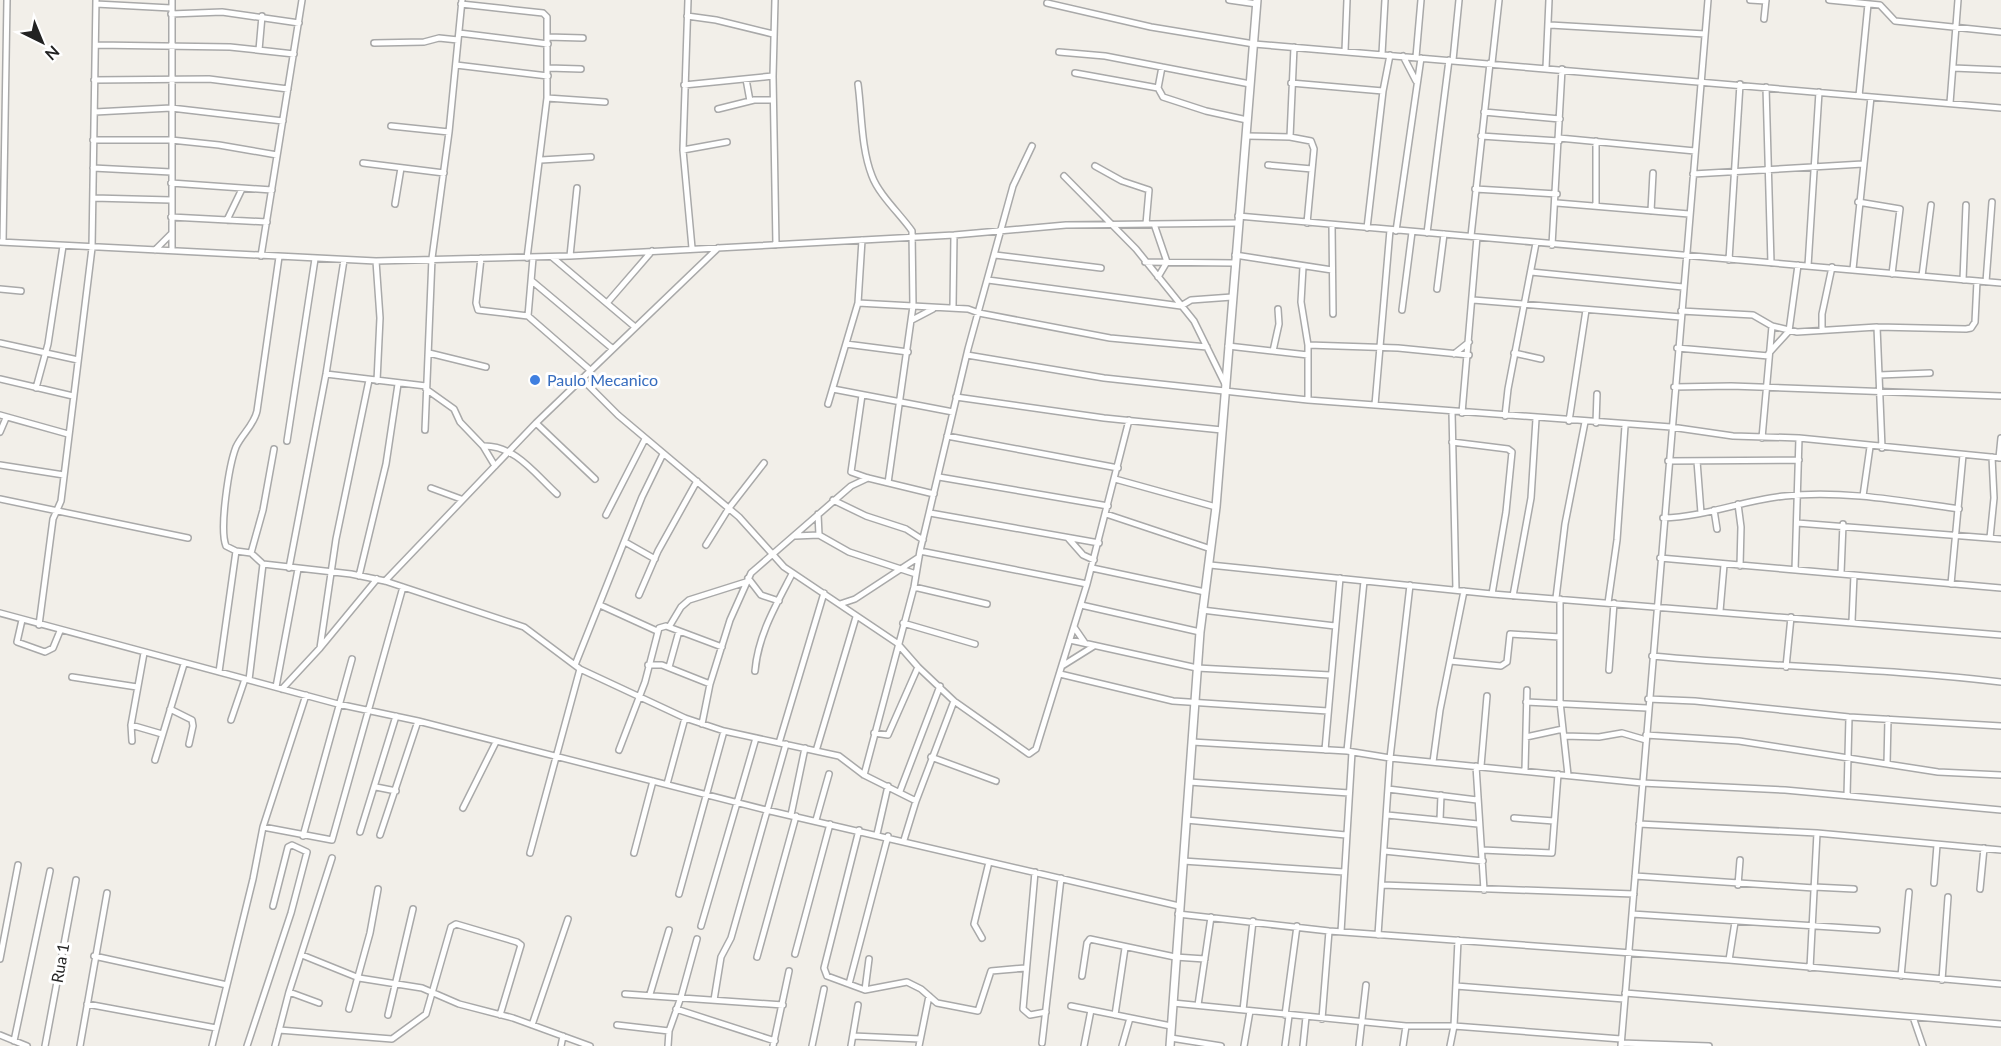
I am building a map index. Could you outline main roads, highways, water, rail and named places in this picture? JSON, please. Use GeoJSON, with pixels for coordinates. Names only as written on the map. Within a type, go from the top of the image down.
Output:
{"type":"FeatureCollection","features":[{"type":"Feature","properties":{"kind":"place","name":"Paulo Mecanico"},"geometry":{"type":"Point","coordinates":[535,380]}}]}
